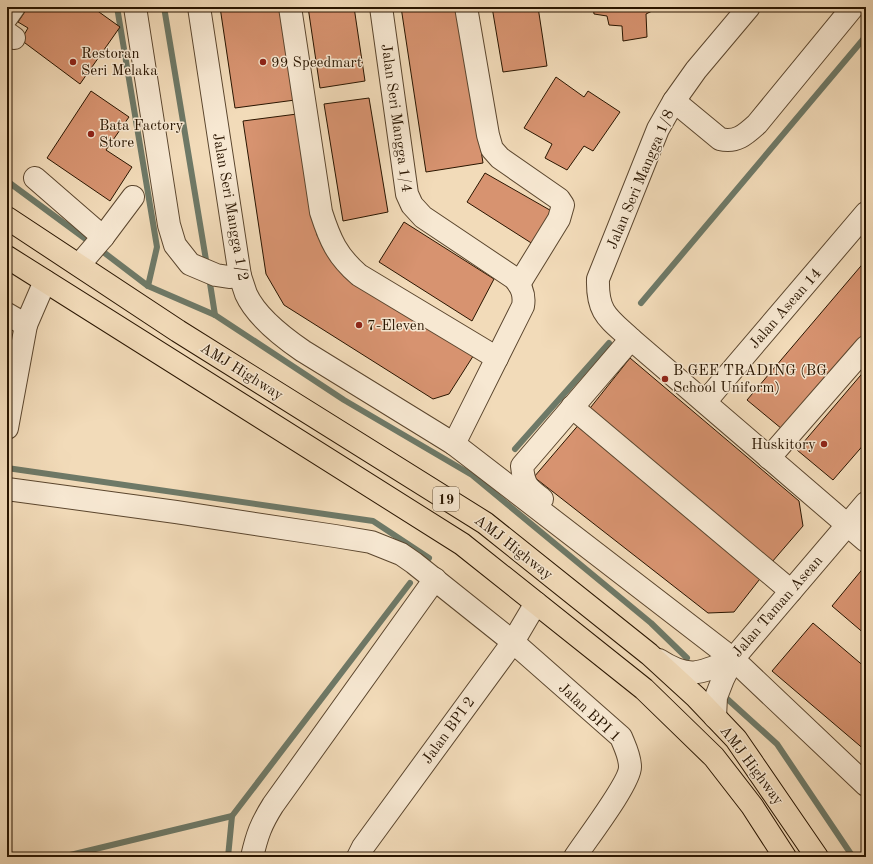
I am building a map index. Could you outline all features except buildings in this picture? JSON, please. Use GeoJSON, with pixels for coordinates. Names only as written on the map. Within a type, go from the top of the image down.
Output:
{"type":"FeatureCollection","features":[{"type":"Feature","properties":{"kind":"highway","name":"AMJ Highway"},"geometry":{"type":"LineString","coordinates":[[7,218],[178,331],[485,523],[649,654],[696,696],[736,739],[816,857]]}},
{"type":"Feature","properties":{"kind":"highway","name":"AMJ Highway"},"geometry":{"type":"LineString","coordinates":[[7,257],[462,544],[644,689],[714,757],[752,806],[785,857]]}},
{"type":"Feature","properties":{"kind":"street"},"geometry":{"type":"LineString","coordinates":[[7,17],[14,7]]}},
{"type":"Feature","properties":{"kind":"street"},"geometry":{"type":"LineString","coordinates":[[135,7],[169,225],[175,245],[190,264],[216,275],[229,277],[240,276]]}},
{"type":"Feature","properties":{"kind":"street","name":"Jalan Seri Mangga 1/2"},"geometry":{"type":"LineString","coordinates":[[199,7],[240,276],[247,295],[259,312],[272,327],[286,339],[454,444],[737,654]]}},
{"type":"Feature","properties":{"kind":"street"},"geometry":{"type":"LineString","coordinates":[[290,7],[321,212],[327,232],[335,249],[346,264],[360,275],[498,358]]}},
{"type":"Feature","properties":{"kind":"street","name":"Jalan Seri Mangga 1/4"},"geometry":{"type":"LineString","coordinates":[[381,7],[407,194],[412,206],[423,217],[514,278],[519,284]]}},
{"type":"Feature","properties":{"kind":"street"},"geometry":{"type":"LineString","coordinates":[[454,444],[523,306],[523,292],[519,284],[559,219],[563,205],[559,199],[500,158],[492,149],[488,135],[466,7]]}},
{"type":"Feature","properties":{"kind":"street","name":"Jalan Seri Mangga 1/8"},"geometry":{"type":"LineString","coordinates":[[631,339],[606,316],[600,304],[597,291],[598,279],[658,129],[674,100],[696,70],[749,7]]}},
{"type":"Feature","properties":{"kind":"street"},"geometry":{"type":"LineString","coordinates":[[674,100],[720,139],[727,141],[738,140],[757,124],[853,7]]}},
{"type":"Feature","properties":{"kind":"street"},"geometry":{"type":"LineString","coordinates":[[35,178],[103,237]]}},
{"type":"Feature","properties":{"kind":"street"},"geometry":{"type":"LineString","coordinates":[[79,265],[134,197]]}},
{"type":"Feature","properties":{"kind":"street","name":"Jalan Asean 14"},"geometry":{"type":"LineString","coordinates":[[705,402],[866,213]]}},
{"type":"Feature","properties":{"kind":"street"},"geometry":{"type":"LineString","coordinates":[[7,428],[26,325],[45,281]]}},
{"type":"Feature","properties":{"kind":"street"},"geometry":{"type":"LineString","coordinates":[[7,314],[26,325]]}},
{"type":"Feature","properties":{"kind":"street"},"geometry":{"type":"LineString","coordinates":[[866,541],[631,339],[522,466],[523,479],[528,488],[737,654],[866,785]]}},
{"type":"Feature","properties":{"kind":"street"},"geometry":{"type":"LineString","coordinates":[[769,458],[866,347]]}},
{"type":"Feature","properties":{"kind":"street"},"geometry":{"type":"LineString","coordinates":[[572,407],[791,591]]}},
{"type":"Feature","properties":{"kind":"street","name":"Jalan BPI 1"},"geometry":{"type":"LineString","coordinates":[[7,489],[176,512],[371,542],[401,554],[435,579],[512,642],[621,737],[628,753],[630,768],[625,783],[575,857]]}},
{"type":"Feature","properties":{"kind":"street","name":"Jalan Taman Asean"},"geometry":{"type":"LineString","coordinates":[[649,654],[676,670],[689,673],[703,672],[737,654],[866,503]]}},
{"type":"Feature","properties":{"kind":"street"},"geometry":{"type":"LineString","coordinates":[[252,857],[257,834],[262,821],[273,804],[435,579]]}},
{"type":"Feature","properties":{"kind":"street","name":"Jalan BPI 2"},"geometry":{"type":"LineString","coordinates":[[358,857],[363,847],[512,642],[536,603]]}},
{"type":"Feature","properties":{"kind":"street"},"geometry":{"type":"LineString","coordinates":[[715,717],[716,697],[723,679],[737,654]]}},
{"type":"Feature","properties":{"kind":"waterway"},"geometry":{"type":"LineString","coordinates":[[117,7],[157,247],[148,286]]}},
{"type":"Feature","properties":{"kind":"waterway"},"geometry":{"type":"LineString","coordinates":[[164,7],[207,266]]}},
{"type":"Feature","properties":{"kind":"waterway"},"geometry":{"type":"LineString","coordinates":[[641,303],[866,36]]}},
{"type":"Feature","properties":{"kind":"waterway"},"geometry":{"type":"LineString","coordinates":[[7,181],[87,240]]}},
{"type":"Feature","properties":{"kind":"waterway"},"geometry":{"type":"LineString","coordinates":[[102,251],[148,286],[215,315],[344,400],[472,475],[651,623],[687,658]]}},
{"type":"Feature","properties":{"kind":"waterway"},"geometry":{"type":"LineString","coordinates":[[209,277],[215,315]]}},
{"type":"Feature","properties":{"kind":"waterway"},"geometry":{"type":"LineString","coordinates":[[515,449],[609,343]]}},
{"type":"Feature","properties":{"kind":"waterway"},"geometry":{"type":"LineString","coordinates":[[7,468],[373,521],[429,558]]}},
{"type":"Feature","properties":{"kind":"waterway"},"geometry":{"type":"LineString","coordinates":[[228,857],[232,816],[410,583]]}},
{"type":"Feature","properties":{"kind":"waterway"},"geometry":{"type":"LineString","coordinates":[[724,696],[777,744],[853,857]]}},
{"type":"Feature","properties":{"kind":"waterway"},"geometry":{"type":"LineString","coordinates":[[62,857],[232,816]]}},
{"type":"Feature","properties":{"kind":"place","name":"Restoran Seri Melaka"},"geometry":{"type":"Point","coordinates":[73,62]}},
{"type":"Feature","properties":{"kind":"place","name":"99 Speedmart"},"geometry":{"type":"Point","coordinates":[263,62]}},
{"type":"Feature","properties":{"kind":"place","name":"Bata Factory Store"},"geometry":{"type":"Point","coordinates":[91,134]}},
{"type":"Feature","properties":{"kind":"place","name":"7-Eleven"},"geometry":{"type":"Point","coordinates":[359,325]}},
{"type":"Feature","properties":{"kind":"place","name":"B GEE TRADING (BG School Uniform)"},"geometry":{"type":"Point","coordinates":[665,379]}},
{"type":"Feature","properties":{"kind":"place","name":"Huskitory"},"geometry":{"type":"Point","coordinates":[824,444]}}]}
